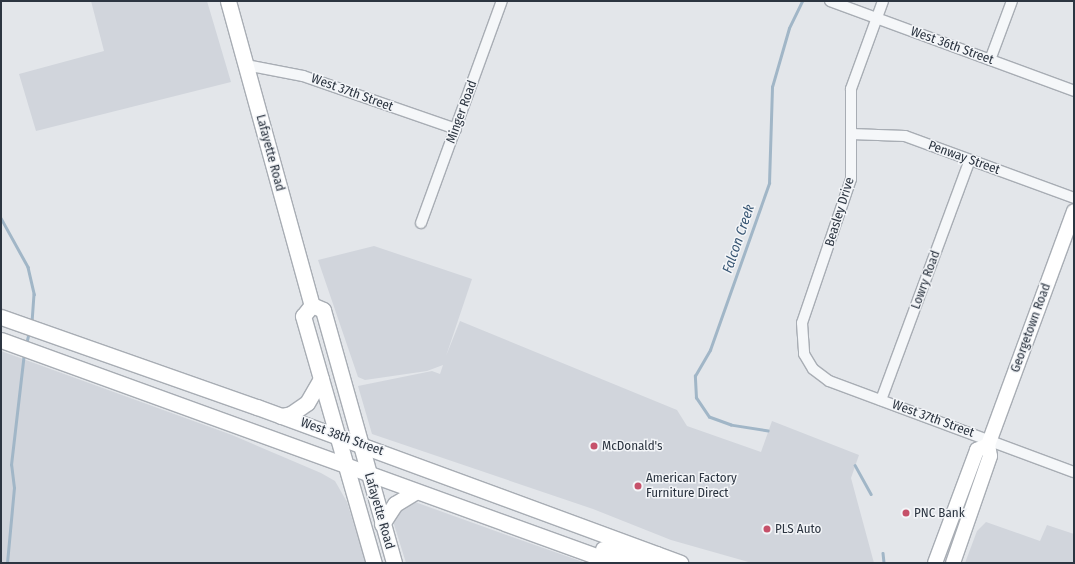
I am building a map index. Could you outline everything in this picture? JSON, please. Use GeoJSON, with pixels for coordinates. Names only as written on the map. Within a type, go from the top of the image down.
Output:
{"type":"FeatureCollection","features":[{"type":"Feature","properties":{"kind":"main road","name":"Lafayette Road"},"geometry":{"type":"LineString","coordinates":[[228,1],[312,305]]}},
{"type":"Feature","properties":{"kind":"main road","name":"Georgetown Road"},"geometry":{"type":"LineString","coordinates":[[953,563],[990,456],[989,442],[1074,211]]}},
{"type":"Feature","properties":{"kind":"main road","name":"Lafayette Road"},"geometry":{"type":"LineString","coordinates":[[312,305],[303,316],[374,563]]}},
{"type":"Feature","properties":{"kind":"main road","name":"Lafayette Road"},"geometry":{"type":"LineString","coordinates":[[312,305],[323,310],[368,475],[394,563]]}},
{"type":"Feature","properties":{"kind":"main road","name":"West 38th Street"},"geometry":{"type":"LineString","coordinates":[[1,317],[360,444],[680,563]]}},
{"type":"Feature","properties":{"kind":"main road","name":"West 38th Street"},"geometry":{"type":"LineString","coordinates":[[1,340],[368,475],[615,563]]}},
{"type":"Feature","properties":{"kind":"main road"},"geometry":{"type":"LineString","coordinates":[[281,416],[302,407],[321,379]]}},
{"type":"Feature","properties":{"kind":"main road","name":"Georgetown Road"},"geometry":{"type":"LineString","coordinates":[[935,563],[977,450],[989,442]]}},
{"type":"Feature","properties":{"kind":"main road"},"geometry":{"type":"LineString","coordinates":[[382,524],[395,504],[415,492]]}},
{"type":"Feature","properties":{"kind":"main road"},"geometry":{"type":"LineString","coordinates":[[559,544],[579,542],[641,561],[657,554]]}},
{"type":"Feature","properties":{"kind":"street","name":"Minger Road"},"geometry":{"type":"LineString","coordinates":[[421,223],[502,1]]}},
{"type":"Feature","properties":{"kind":"street","name":"West 36th Street"},"geometry":{"type":"LineString","coordinates":[[830,1],[1074,90]]}},
{"type":"Feature","properties":{"kind":"street","name":"Beasley Drive"},"geometry":{"type":"LineString","coordinates":[[803,351],[800,334],[803,317],[851,184],[851,89],[883,1]]}},
{"type":"Feature","properties":{"kind":"street"},"geometry":{"type":"LineString","coordinates":[[990,60],[1012,1]]}},
{"type":"Feature","properties":{"kind":"street","name":"West 37th Street"},"geometry":{"type":"LineString","coordinates":[[246,65],[303,76],[456,129]]}},
{"type":"Feature","properties":{"kind":"street","name":"Penway Street"},"geometry":{"type":"LineString","coordinates":[[851,134],[900,135],[1074,198]]}},
{"type":"Feature","properties":{"kind":"street","name":"Lowry Road"},"geometry":{"type":"LineString","coordinates":[[882,400],[970,160]]}},
{"type":"Feature","properties":{"kind":"street","name":"West 37th Street"},"geometry":{"type":"LineString","coordinates":[[803,351],[822,376],[989,442],[1074,472]]}},
{"type":"Feature","properties":{"kind":"shaded area"},"geometry":{"type":"Polygon","coordinates":[[[91,1],[207,1],[231,82],[36,131],[19,74],[104,51],[91,1]]]}},
{"type":"Feature","properties":{"kind":"shaded area"},"geometry":{"type":"Polygon","coordinates":[[[374,246],[472,279],[446,356],[460,321],[677,410],[687,426],[761,452],[772,421],[859,455],[851,478],[874,563],[752,563],[671,540],[593,509],[372,434],[358,386],[432,371],[440,374],[443,365],[427,371],[365,380],[358,377],[318,260],[374,246]]]}},
{"type":"Feature","properties":{"kind":"shaded area"},"geometry":{"type":"Polygon","coordinates":[[[1,351],[232,435],[321,473],[335,481],[347,502],[366,563],[1,563],[1,351]]]}},
{"type":"Feature","properties":{"kind":"shaded area"},"geometry":{"type":"Polygon","coordinates":[[[415,502],[586,563],[406,563],[393,521],[396,511],[415,502]]]}},
{"type":"Feature","properties":{"kind":"shaded area"},"geometry":{"type":"Polygon","coordinates":[[[986,522],[1040,541],[1047,525],[1074,534],[1074,563],[965,563],[977,531],[986,522]]]}},
{"type":"Feature","properties":{"kind":"waterway","name":"Falcon Creek"},"geometry":{"type":"LineString","coordinates":[[768,431],[731,425],[709,417],[696,398],[695,376],[710,350],[769,183],[772,87],[789,28],[802,1]]}},
{"type":"Feature","properties":{"kind":"waterway"},"geometry":{"type":"LineString","coordinates":[[1,218],[28,267],[34,294],[32,323]]}},
{"type":"Feature","properties":{"kind":"waterway"},"geometry":{"type":"LineString","coordinates":[[26,344],[29,332]]}},
{"type":"Feature","properties":{"kind":"waterway"},"geometry":{"type":"LineString","coordinates":[[7,563],[14,488],[11,465],[24,353]]}},
{"type":"Feature","properties":{"kind":"waterway","name":"Falcon Creek"},"geometry":{"type":"LineString","coordinates":[[855,465],[871,494]]}},
{"type":"Feature","properties":{"kind":"waterway","name":"Falcon Creek"},"geometry":{"type":"LineString","coordinates":[[883,553],[884,563]]}},
{"type":"Feature","properties":{"kind":"place","name":"McDonald's"},"geometry":{"type":"Point","coordinates":[594,446]}},
{"type":"Feature","properties":{"kind":"place","name":"American Factory Furniture Direct"},"geometry":{"type":"Point","coordinates":[638,486]}},
{"type":"Feature","properties":{"kind":"place","name":"PNC Bank"},"geometry":{"type":"Point","coordinates":[906,513]}},
{"type":"Feature","properties":{"kind":"place","name":"PLS Auto"},"geometry":{"type":"Point","coordinates":[767,529]}}]}
